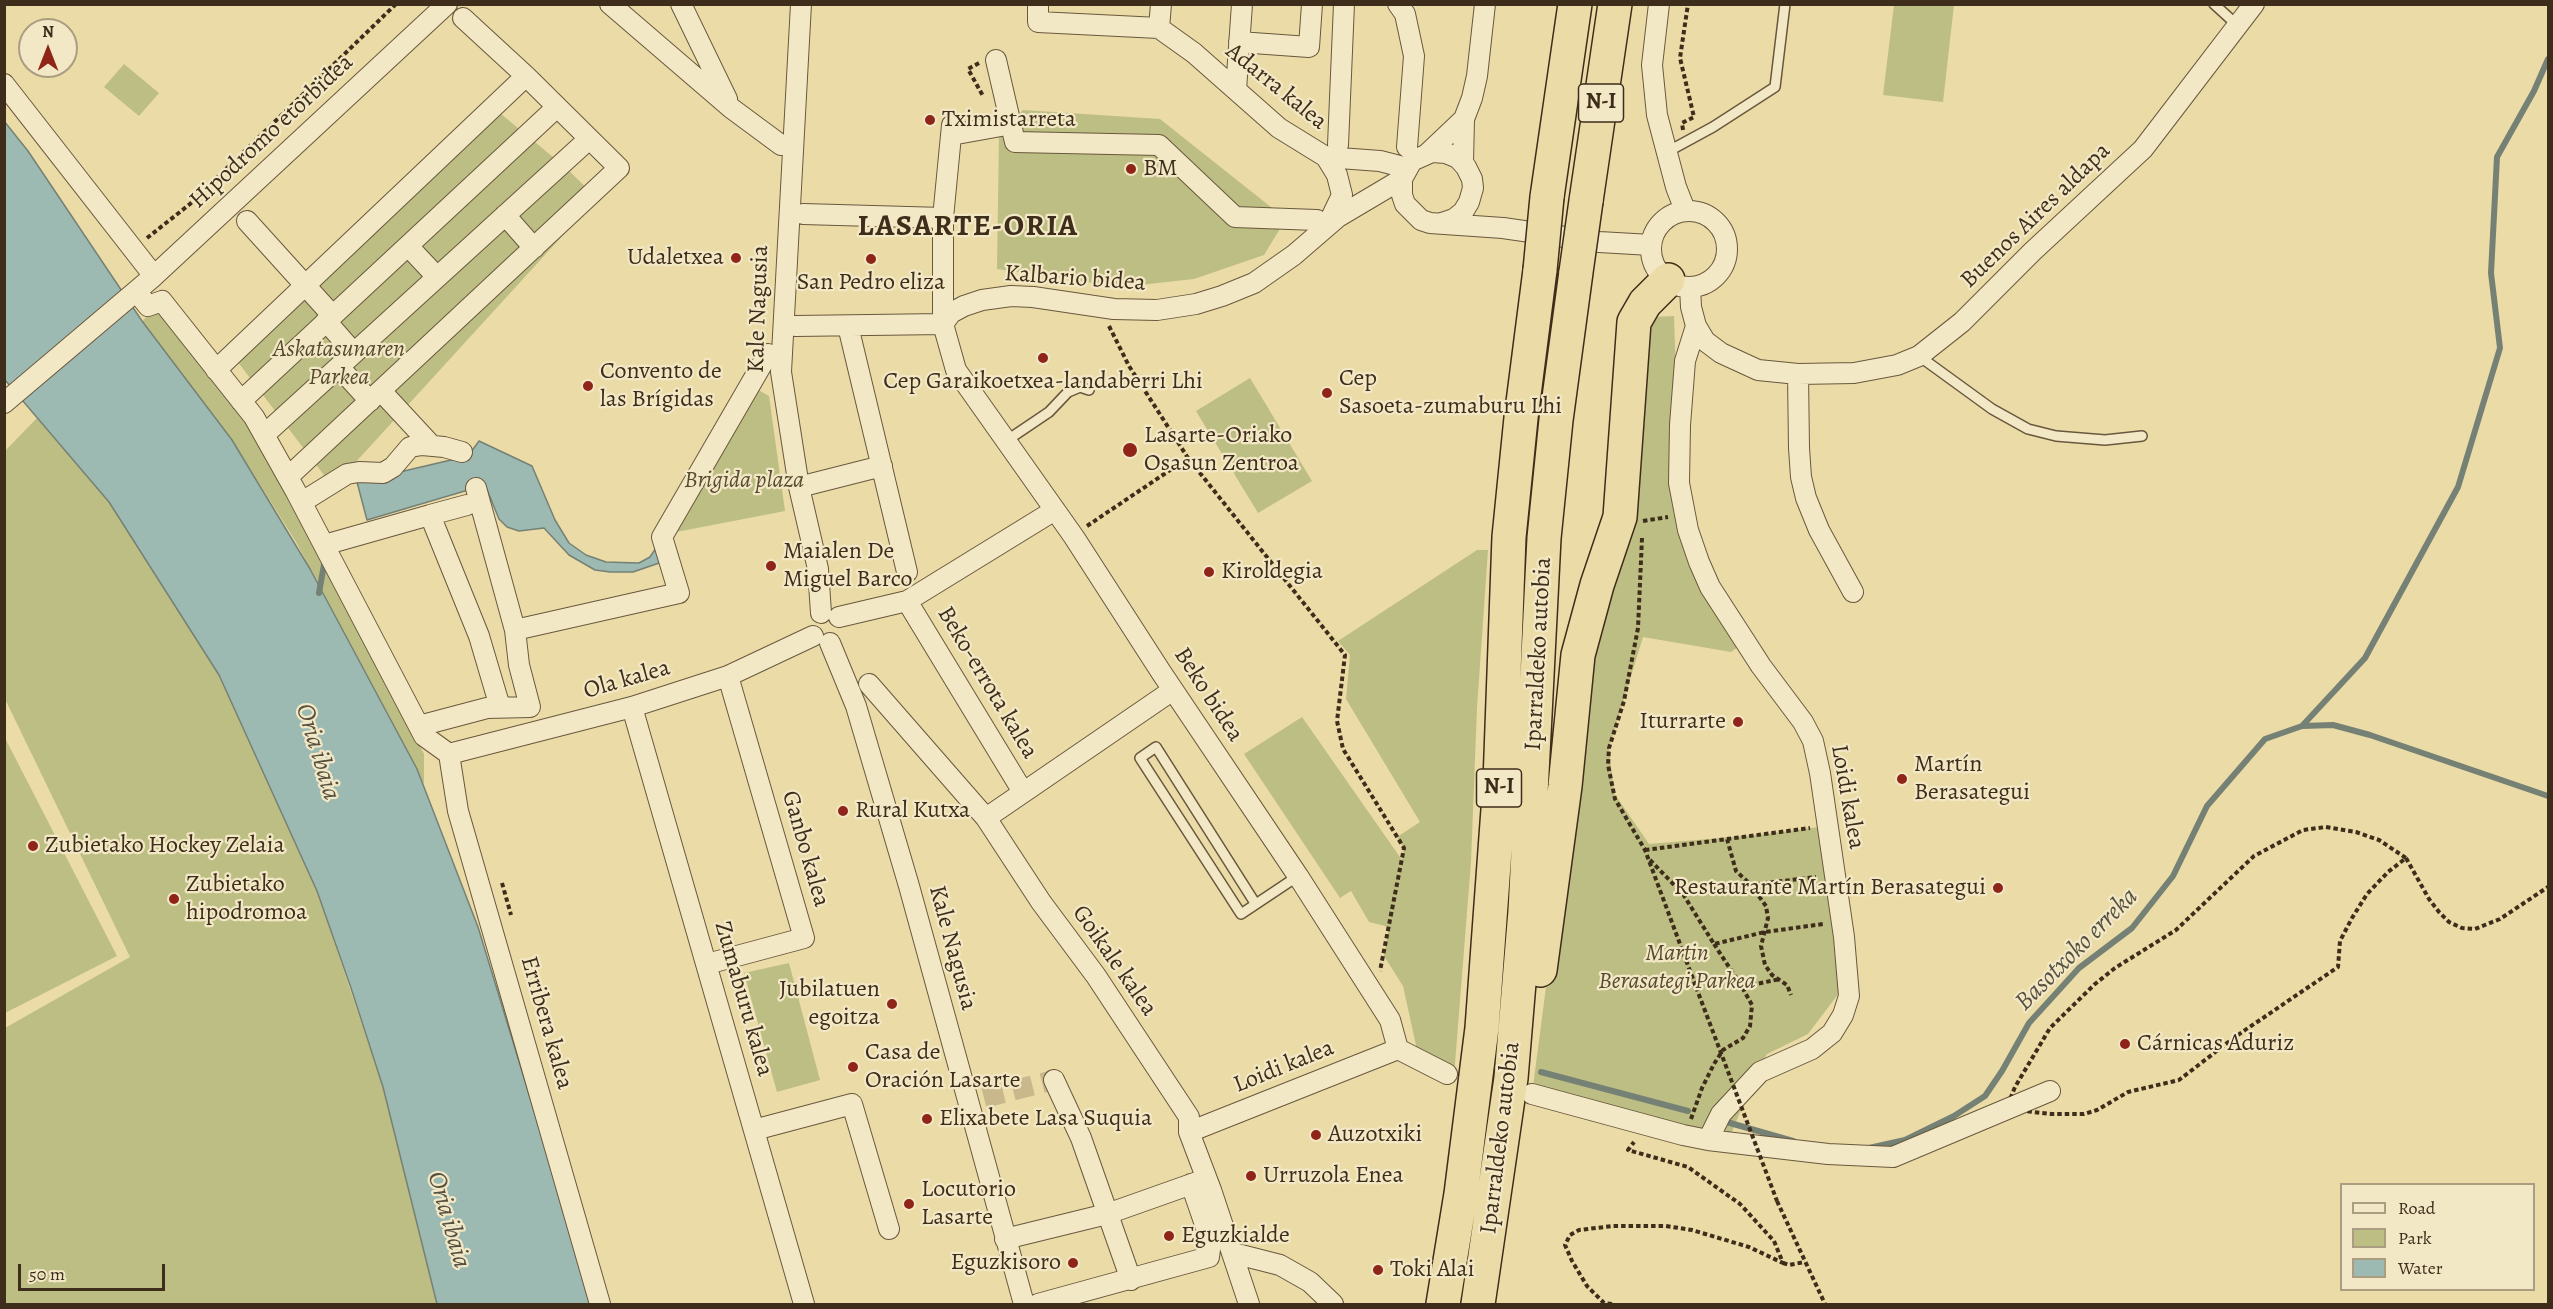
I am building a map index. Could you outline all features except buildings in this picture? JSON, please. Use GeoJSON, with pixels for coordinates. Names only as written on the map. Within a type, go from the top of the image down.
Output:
{"type":"FeatureCollection","features":[{"type":"Feature","properties":{"kind":"highway","name":"Iparraldeko autobia"},"geometry":{"type":"LineString","coordinates":[[1443,1305],[1461,1194],[1482,1028],[1499,794],[1509,537],[1521,418],[1547,197],[1575,4]]}},
{"type":"Feature","properties":{"kind":"highway","name":"Iparraldeko autobia"},"geometry":{"type":"LineString","coordinates":[[1478,1305],[1522,1086],[1526,911],[1544,538],[1556,420],[1615,4]]}},
{"type":"Feature","properties":{"kind":"highway"},"geometry":{"type":"LineString","coordinates":[[1522,1086],[1550,912],[1578,655],[1597,585],[1620,518],[1634,322],[1645,303],[1679,284]]}},
{"type":"Feature","properties":{"kind":"street","name":"Hipodromo etorbidea"},"geometry":{"type":"LineString","coordinates":[[4,403],[154,276],[447,4]]}},
{"type":"Feature","properties":{"kind":"street"},"geometry":{"type":"LineString","coordinates":[[610,4],[731,108],[781,145]]}},
{"type":"Feature","properties":{"kind":"street"},"geometry":{"type":"LineString","coordinates":[[681,4],[731,108]]}},
{"type":"Feature","properties":{"kind":"street","name":"Kale Nagusia"},"geometry":{"type":"LineString","coordinates":[[801,4],[781,372],[799,487],[830,615]]}},
{"type":"Feature","properties":{"kind":"street"},"geometry":{"type":"LineString","coordinates":[[1038,4],[1038,22],[1159,28],[1161,4]]}},
{"type":"Feature","properties":{"kind":"street"},"geometry":{"type":"LineString","coordinates":[[1236,90],[1242,4]]}},
{"type":"Feature","properties":{"kind":"street"},"geometry":{"type":"LineString","coordinates":[[1239,42],[1310,47],[1312,4]]}},
{"type":"Feature","properties":{"kind":"street"},"geometry":{"type":"LineString","coordinates":[[996,60],[1016,142],[1159,145],[1234,217],[1321,224],[1342,195],[1332,151],[1344,4]]}},
{"type":"Feature","properties":{"kind":"street"},"geometry":{"type":"LineString","coordinates":[[1398,4],[1405,14],[1414,56]]}},
{"type":"Feature","properties":{"kind":"street"},"geometry":{"type":"LineString","coordinates":[[1407,147],[1414,56],[1415,4]]}},
{"type":"Feature","properties":{"kind":"street"},"geometry":{"type":"LineString","coordinates":[[1463,163],[1464,119],[1477,76],[1485,4]]}},
{"type":"Feature","properties":{"kind":"street"},"geometry":{"type":"LineString","coordinates":[[1659,4],[1652,65],[1658,115],[1666,152],[1685,210]]}},
{"type":"Feature","properties":{"kind":"street","name":"Buenos Aires aldapa"},"geometry":{"type":"LineString","coordinates":[[1798,374],[1876,370],[1897,365],[1919,356],[1962,322],[2033,251],[2143,149],[2254,4]]}},
{"type":"Feature","properties":{"kind":"street"},"geometry":{"type":"LineString","coordinates":[[288,477],[619,168],[526,76],[463,18]]}},
{"type":"Feature","properties":{"kind":"street","name":"Adarra kalea"},"geometry":{"type":"LineString","coordinates":[[1159,28],[1194,53],[1279,128],[1332,151],[1380,161],[1404,173]]}},
{"type":"Feature","properties":{"kind":"street"},"geometry":{"type":"LineString","coordinates":[[216,370],[526,76]]}},
{"type":"Feature","properties":{"kind":"street"},"geometry":{"type":"LineString","coordinates":[[4,84],[154,276]]}},
{"type":"Feature","properties":{"kind":"street"},"geometry":{"type":"LineString","coordinates":[[241,401],[557,107]]}},
{"type":"Feature","properties":{"kind":"street"},"geometry":{"type":"LineString","coordinates":[[1464,119],[1427,154],[1412,161],[1404,173],[1402,195],[1405,204],[1421,220],[1503,228],[1599,242],[1651,245]]}},
{"type":"Feature","properties":{"kind":"street","name":"Beko bidea"},"geometry":{"type":"LineString","coordinates":[[1010,122],[1001,126],[951,130],[943,218],[943,324],[956,370],[1055,510],[1298,876],[1390,1020],[1398,1049]]}},
{"type":"Feature","properties":{"kind":"street"},"geometry":{"type":"LineString","coordinates":[[264,435],[589,139]]}},
{"type":"Feature","properties":{"kind":"street"},"geometry":{"type":"LineString","coordinates":[[1427,154],[1446,153],[1463,163],[1472,179],[1473,188],[1484,211],[1503,228]]}},
{"type":"Feature","properties":{"kind":"street","name":"Kalbario bidea"},"geometry":{"type":"LineString","coordinates":[[943,324],[951,313],[964,306],[982,300],[1011,296],[1100,307],[1157,310],[1196,304],[1222,296],[1254,283],[1294,255],[1321,224],[1338,217],[1404,173]]}},
{"type":"Feature","properties":{"kind":"street"},"geometry":{"type":"LineString","coordinates":[[1442,223],[1454,219],[1463,212],[1473,188]]}},
{"type":"Feature","properties":{"kind":"street"},"geometry":{"type":"LineString","coordinates":[[1364,200],[1405,204]]}},
{"type":"Feature","properties":{"kind":"street"},"geometry":{"type":"LineString","coordinates":[[1685,210],[1702,213],[1713,219],[1719,225],[1727,245],[1726,258],[1720,271],[1703,284],[1679,284],[1653,262],[1651,245],[1658,227],[1666,219],[1685,210]]}},
{"type":"Feature","properties":{"kind":"street"},"geometry":{"type":"LineString","coordinates":[[802,214],[943,218]]}},
{"type":"Feature","properties":{"kind":"street"},"geometry":{"type":"LineString","coordinates":[[505,215],[534,248]]}},
{"type":"Feature","properties":{"kind":"street"},"geometry":{"type":"LineString","coordinates":[[247,221],[305,285],[354,353]]}},
{"type":"Feature","properties":{"kind":"street"},"geometry":{"type":"LineString","coordinates":[[408,246],[437,277]]}},
{"type":"Feature","properties":{"kind":"street","name":"Loidi kalea"},"geometry":{"type":"LineString","coordinates":[[1679,284],[1691,307],[1696,326],[1685,361],[1680,425],[1679,483],[1685,515],[1699,562],[1710,587],[1745,642],[1803,722],[1813,741],[1828,825],[1848,972],[1848,996],[1843,1015],[1832,1033],[1812,1049],[1760,1072],[1721,1114],[1708,1140]]}},
{"type":"Feature","properties":{"kind":"street"},"geometry":{"type":"LineString","coordinates":[[133,293],[148,306],[162,301],[241,401],[264,435],[302,502],[424,736],[448,754]]}},
{"type":"Feature","properties":{"kind":"street"},"geometry":{"type":"LineString","coordinates":[[795,326],[943,324]]}},
{"type":"Feature","properties":{"kind":"street"},"geometry":{"type":"LineString","coordinates":[[848,326],[907,572]]}},
{"type":"Feature","properties":{"kind":"street"},"geometry":{"type":"LineString","coordinates":[[1696,326],[1705,341],[1737,362],[1758,370],[1798,374],[1799,448],[1801,477],[1806,498],[1819,530],[1853,592]]}},
{"type":"Feature","properties":{"kind":"street"},"geometry":{"type":"LineString","coordinates":[[515,630],[679,593],[662,537],[768,354]]}},
{"type":"Feature","properties":{"kind":"street"},"geometry":{"type":"LineString","coordinates":[[339,367],[432,446]]}},
{"type":"Feature","properties":{"kind":"street"},"geometry":{"type":"LineString","coordinates":[[302,502],[347,474],[359,472],[383,474],[393,467],[410,447],[432,446],[462,452]]}},
{"type":"Feature","properties":{"kind":"street"},"geometry":{"type":"LineString","coordinates":[[799,487],[882,466]]}},
{"type":"Feature","properties":{"kind":"street"},"geometry":{"type":"LineString","coordinates":[[324,545],[430,516],[472,496],[515,630],[519,665],[530,706],[487,708],[419,726]]}},
{"type":"Feature","properties":{"kind":"street","name":"Beko-errota kalea"},"geometry":{"type":"LineString","coordinates":[[830,615],[907,602],[1055,510]]}},
{"type":"Feature","properties":{"kind":"street"},"geometry":{"type":"LineString","coordinates":[[430,516],[479,636],[500,707]]}},
{"type":"Feature","properties":{"kind":"street","name":"Beko-errota kalea"},"geometry":{"type":"LineString","coordinates":[[907,602],[1023,792]]}},
{"type":"Feature","properties":{"kind":"street"},"geometry":{"type":"LineString","coordinates":[[830,615],[843,627],[842,633],[839,638],[822,639],[813,620],[830,615]]}},
{"type":"Feature","properties":{"kind":"street","name":"Kale Nagusia"},"geometry":{"type":"LineString","coordinates":[[822,639],[856,706],[909,886],[1024,1305]]}},
{"type":"Feature","properties":{"kind":"street","name":"Ola kalea"},"geometry":{"type":"LineString","coordinates":[[448,754],[632,707],[728,676],[822,639]]}},
{"type":"Feature","properties":{"kind":"street","name":"Ganbo kalea"},"geometry":{"type":"LineString","coordinates":[[707,964],[804,938],[728,676]]}},
{"type":"Feature","properties":{"kind":"street","name":"Goikale kalea"},"geometry":{"type":"LineString","coordinates":[[869,684],[986,818],[1041,902],[1096,976],[1189,1117],[1189,1132],[1199,1181],[1233,1253],[1249,1305]]}},
{"type":"Feature","properties":{"kind":"street","name":"Beko-errota kalea"},"geometry":{"type":"LineString","coordinates":[[986,818],[1173,690]]}},
{"type":"Feature","properties":{"kind":"street","name":"Zumaburu kalea"},"geometry":{"type":"LineString","coordinates":[[632,707],[804,1305]]}},
{"type":"Feature","properties":{"kind":"street","name":"Erribera kalea"},"geometry":{"type":"LineString","coordinates":[[448,754],[458,811],[600,1305]]}},
{"type":"Feature","properties":{"kind":"street"},"geometry":{"type":"LineString","coordinates":[[1398,1049],[1448,1074]]}},
{"type":"Feature","properties":{"kind":"street","name":"Loidi kalea"},"geometry":{"type":"LineString","coordinates":[[1189,1132],[1398,1049]]}},
{"type":"Feature","properties":{"kind":"street"},"geometry":{"type":"LineString","coordinates":[[1054,1080],[1081,1138],[1131,1280]]}},
{"type":"Feature","properties":{"kind":"street"},"geometry":{"type":"LineString","coordinates":[[1522,1086],[1683,1135],[1708,1140],[1828,1154],[1893,1157],[2050,1091]]}},
{"type":"Feature","properties":{"kind":"street"},"geometry":{"type":"LineString","coordinates":[[754,1130],[852,1104],[889,1229]]}},
{"type":"Feature","properties":{"kind":"street"},"geometry":{"type":"LineString","coordinates":[[1005,1239],[1107,1214],[1199,1181],[1211,1242],[1209,1257],[1038,1305]]}},
{"type":"Feature","properties":{"kind":"street"},"geometry":{"type":"LineString","coordinates":[[1233,1253],[1280,1266],[1310,1282],[1333,1305]]}},
{"type":"Feature","properties":{"kind":"lane"},"geometry":{"type":"LineString","coordinates":[[1666,152],[1775,87],[1785,4]]}},
{"type":"Feature","properties":{"kind":"lane"},"geometry":{"type":"LineString","coordinates":[[2214,4],[2237,25]]}},
{"type":"Feature","properties":{"kind":"lane"},"geometry":{"type":"LineString","coordinates":[[1919,356],[1992,409],[2028,429],[2056,436],[2095,439],[2142,436]]}},
{"type":"Feature","properties":{"kind":"lane"},"geometry":{"type":"LineString","coordinates":[[1006,441],[1048,412],[1068,392],[1080,387],[1089,390]]}},
{"type":"Feature","properties":{"kind":"lane"},"geometry":{"type":"LineString","coordinates":[[1256,903],[1156,747],[1140,758],[1241,914],[1298,876]]}},
{"type":"Feature","properties":{"kind":"path"},"geometry":{"type":"LineString","coordinates":[[134,250],[190,204],[396,4]]}},
{"type":"Feature","properties":{"kind":"path"},"geometry":{"type":"LineString","coordinates":[[1685,142],[1682,123],[1694,117],[1680,58],[1688,4]]}},
{"type":"Feature","properties":{"kind":"path"},"geometry":{"type":"LineString","coordinates":[[984,97],[968,69],[984,59],[996,60]]}},
{"type":"Feature","properties":{"kind":"path"},"geometry":{"type":"LineString","coordinates":[[1100,307],[1129,366],[1188,458],[1345,655],[1337,721],[1343,748],[1404,848],[1382,968],[1368,986]]}},
{"type":"Feature","properties":{"kind":"path"},"geometry":{"type":"LineString","coordinates":[[1101,516],[1188,458]]}},
{"type":"Feature","properties":{"kind":"path"},"geometry":{"type":"LineString","coordinates":[[1642,521],[1685,515]]}},
{"type":"Feature","properties":{"kind":"path"},"geometry":{"type":"LineString","coordinates":[[1642,533],[1638,628],[1624,701],[1609,748],[1608,765],[1615,799],[1645,850],[1777,1201],[1825,1305]]}},
{"type":"Feature","properties":{"kind":"path"},"geometry":{"type":"LineString","coordinates":[[1645,850],[1828,825]]}},
{"type":"Feature","properties":{"kind":"path"},"geometry":{"type":"LineString","coordinates":[[2406,858],[2388,872],[2367,894],[2352,918],[2340,941],[2338,967],[2235,1037],[2179,1080],[2128,1092],[2097,1110],[2084,1114],[2051,1114],[2006,1109],[2015,1087],[2049,1028],[2115,968],[2176,930],[2261,852],[2303,830],[2326,827],[2356,832],[2379,840],[2406,858],[2434,905],[2449,922],[2462,928],[2475,929],[2500,919],[2548,887]]}},
{"type":"Feature","properties":{"kind":"path"},"geometry":{"type":"LineString","coordinates":[[1727,839],[1736,871],[1750,884],[1766,906],[1768,918],[1761,946],[1765,965],[1772,975],[1787,985],[1791,995]]}},
{"type":"Feature","properties":{"kind":"path"},"geometry":{"type":"LineString","coordinates":[[1647,857],[1682,893],[1752,1005],[1750,1026],[1743,1038],[1723,1050],[1714,1064],[1683,1135]]}},
{"type":"Feature","properties":{"kind":"path"},"geometry":{"type":"LineString","coordinates":[[1682,893],[1835,875]]}},
{"type":"Feature","properties":{"kind":"path"},"geometry":{"type":"LineString","coordinates":[[502,883],[511,915]]}},
{"type":"Feature","properties":{"kind":"path"},"geometry":{"type":"LineString","coordinates":[[1714,944],[1765,932],[1841,922]]}},
{"type":"Feature","properties":{"kind":"path"},"geometry":{"type":"LineString","coordinates":[[1742,987],[1780,979]]}},
{"type":"Feature","properties":{"kind":"path"},"geometry":{"type":"LineString","coordinates":[[1639,1141],[1632,1142],[1628,1150],[1688,1167],[1740,1204],[1774,1241],[1783,1263]]}},
{"type":"Feature","properties":{"kind":"path"},"geometry":{"type":"LineString","coordinates":[[1612,1305],[1604,1303],[1587,1286],[1572,1261],[1565,1245],[1570,1235],[1578,1230],[1613,1226],[1666,1226],[1692,1230],[1749,1247],[1789,1265],[1805,1262]]}},
{"type":"Feature","properties":{"kind":"green space"},"geometry":{"type":"Polygon","coordinates":[[[1894,5],[1954,5],[1943,102],[1883,95],[1894,5]]]}},
{"type":"Feature","properties":{"kind":"green space"},"geometry":{"type":"Polygon","coordinates":[[[124,64],[159,93],[139,116],[104,87],[124,64]]]}},
{"type":"Feature","properties":{"kind":"green space","name":"Askatasunaren Parkea"},"geometry":{"type":"Polygon","coordinates":[[[495,109],[565,167],[597,198],[333,487],[234,357],[495,109]]]}},
{"type":"Feature","properties":{"kind":"green space"},"geometry":{"type":"Polygon","coordinates":[[[1023,110],[1160,119],[1286,219],[1264,255],[1194,279],[1121,287],[997,269],[999,134],[1023,110]]]}},
{"type":"Feature","properties":{"kind":"green space"},"geometry":{"type":"Polygon","coordinates":[[[158,307],[246,423],[347,602],[424,754],[424,784],[296,542],[232,440],[142,321],[158,307]]]}},
{"type":"Feature","properties":{"kind":"green space","name":"Martin Berasategi Parkea"},"geometry":{"type":"Polygon","coordinates":[[[1674,316],[1679,470],[1699,562],[1745,642],[1731,652],[1643,637],[1609,748],[1614,793],[1649,844],[1819,827],[1842,989],[1808,1034],[1767,1054],[1754,1078],[1729,1139],[1532,1094],[1593,628],[1654,317],[1674,316]]]}},
{"type":"Feature","properties":{"kind":"green space"},"geometry":{"type":"Polygon","coordinates":[[[1250,378],[1312,481],[1258,513],[1196,411],[1250,378]]]}},
{"type":"Feature","properties":{"kind":"green space","name":"Brigida plaza"},"geometry":{"type":"Polygon","coordinates":[[[755,388],[769,396],[785,511],[671,533],[755,388]]]}},
{"type":"Feature","properties":{"kind":"green space","name":"Zubietako hipodromoa"},"geometry":{"type":"Polygon","coordinates":[[[37,418],[109,502],[219,675],[317,891],[383,1087],[437,1304],[5,1304],[5,1028],[130,957],[5,699],[5,451],[37,418]]]}},
{"type":"Feature","properties":{"kind":"green space"},"geometry":{"type":"Polygon","coordinates":[[[1477,550],[1488,550],[1477,708],[1471,862],[1454,1076],[1419,1059],[1403,986],[1384,956],[1389,927],[1369,922],[1351,891],[1340,898],[1244,754],[1302,717],[1402,860],[1404,848],[1397,837],[1420,822],[1346,699],[1350,655],[1338,641],[1477,550]]]}},
{"type":"Feature","properties":{"kind":"green space","name":"Zubietako Hockey Zelaia"},"geometry":{"type":"Polygon","coordinates":[[[4,736],[117,956],[5,1013],[4,1013],[4,736]]]}},
{"type":"Feature","properties":{"kind":"green space"},"geometry":{"type":"Polygon","coordinates":[[[789,963],[820,1080],[777,1092],[744,973],[789,963]]]}},
{"type":"Feature","properties":{"kind":"water","name":"Oria ibaia"},"geometry":{"type":"Polygon","coordinates":[[[4,121],[28,151],[142,321],[232,440],[310,569],[417,769],[478,927],[593,1304],[437,1304],[383,1087],[351,988],[317,891],[219,675],[109,502],[5,380],[4,121]]]}},
{"type":"Feature","properties":{"kind":"water"},"geometry":{"type":"Polygon","coordinates":[[[479,441],[532,466],[555,520],[569,543],[586,555],[606,562],[639,563],[650,557],[656,548],[665,561],[633,572],[595,570],[569,555],[544,528],[519,531],[507,527],[499,519],[485,485],[367,520],[357,482],[468,456],[479,441]]]}},
{"type":"Feature","properties":{"kind":"waterway"},"geometry":{"type":"LineString","coordinates":[[2302,726],[2365,658],[2458,487],[2500,348],[2491,273],[2497,157],[2534,91],[2548,59]]}},
{"type":"Feature","properties":{"kind":"waterway","name":"Basotxoko erreka"},"geometry":{"type":"LineString","coordinates":[[319,593],[325,559]]}},
{"type":"Feature","properties":{"kind":"waterway","name":"Basotxoko erreka"},"geometry":{"type":"LineString","coordinates":[[1869,1148],[1905,1140],[1954,1116],[1985,1096],[2029,1023],[2079,968],[2132,928],[2173,876],[2207,806],[2265,739],[2302,726],[2333,725],[2370,735],[2548,796]]}},
{"type":"Feature","properties":{"kind":"waterway","name":"Basotxoko erreka"},"geometry":{"type":"LineString","coordinates":[[1541,1072],[1688,1111]]}},
{"type":"Feature","properties":{"kind":"waterway","name":"Basotxoko erreka"},"geometry":{"type":"LineString","coordinates":[[1730,1123],[1793,1141]]}},
{"type":"Feature","properties":{"kind":"tunnel"},"geometry":{"type":"LineString","coordinates":[[984,1098],[1054,1080]]}},
{"type":"Feature","properties":{"kind":"place","name":"Tximistarreta"},"geometry":{"type":"Point","coordinates":[930,120]}},
{"type":"Feature","properties":{"kind":"place","name":"BM"},"geometry":{"type":"Point","coordinates":[1131,169]}},
{"type":"Feature","properties":{"kind":"place","name":"Udaletxea"},"geometry":{"type":"Point","coordinates":[736,258]}},
{"type":"Feature","properties":{"kind":"place","name":"San Pedro eliza"},"geometry":{"type":"Point","coordinates":[871,259]}},
{"type":"Feature","properties":{"kind":"place","name":"Cep Garaikoetxea-landaberri Lhi"},"geometry":{"type":"Point","coordinates":[1043,358]}},
{"type":"Feature","properties":{"kind":"place","name":"Convento de las Brígidas"},"geometry":{"type":"Point","coordinates":[588,386]}},
{"type":"Feature","properties":{"kind":"place","name":"Cep Sasoeta-zumaburu Lhi"},"geometry":{"type":"Point","coordinates":[1327,393]}},
{"type":"Feature","properties":{"kind":"place","name":"Lasarte-Oriako Osasun Zentroa"},"geometry":{"type":"Point","coordinates":[1130,450]}},
{"type":"Feature","properties":{"kind":"place","name":"Maialen De Miguel Barco"},"geometry":{"type":"Point","coordinates":[771,566]}},
{"type":"Feature","properties":{"kind":"place","name":"Kiroldegia"},"geometry":{"type":"Point","coordinates":[1209,572]}},
{"type":"Feature","properties":{"kind":"place","name":"Iturrarte"},"geometry":{"type":"Point","coordinates":[1738,722]}},
{"type":"Feature","properties":{"kind":"place","name":"Martín Berasategui"},"geometry":{"type":"Point","coordinates":[1902,779]}},
{"type":"Feature","properties":{"kind":"place","name":"Rural Kutxa"},"geometry":{"type":"Point","coordinates":[843,811]}},
{"type":"Feature","properties":{"kind":"place","name":"Zubietako Hockey Zelaia"},"geometry":{"type":"Point","coordinates":[33,846]}},
{"type":"Feature","properties":{"kind":"place","name":"Restaurante Martín Berasategui"},"geometry":{"type":"Point","coordinates":[1998,888]}},
{"type":"Feature","properties":{"kind":"place","name":"Zubietako hipodromoa"},"geometry":{"type":"Point","coordinates":[174,899]}},
{"type":"Feature","properties":{"kind":"place","name":"Jubilatuen egoitza"},"geometry":{"type":"Point","coordinates":[892,1004]}},
{"type":"Feature","properties":{"kind":"place","name":"Cárnicas Aduriz"},"geometry":{"type":"Point","coordinates":[2125,1044]}},
{"type":"Feature","properties":{"kind":"place","name":"Casa de Oración Lasarte"},"geometry":{"type":"Point","coordinates":[853,1067]}},
{"type":"Feature","properties":{"kind":"place","name":"Elixabete Lasa Suquia"},"geometry":{"type":"Point","coordinates":[927,1119]}},
{"type":"Feature","properties":{"kind":"place","name":"Auzotxiki"},"geometry":{"type":"Point","coordinates":[1316,1135]}},
{"type":"Feature","properties":{"kind":"place","name":"Urruzola Enea"},"geometry":{"type":"Point","coordinates":[1251,1176]}},
{"type":"Feature","properties":{"kind":"place","name":"Locutorio Lasarte"},"geometry":{"type":"Point","coordinates":[909,1204]}},
{"type":"Feature","properties":{"kind":"place","name":"Eguzkialde"},"geometry":{"type":"Point","coordinates":[1169,1236]}},
{"type":"Feature","properties":{"kind":"place","name":"Eguzkisoro"},"geometry":{"type":"Point","coordinates":[1073,1263]}},
{"type":"Feature","properties":{"kind":"place","name":"Toki Alai"},"geometry":{"type":"Point","coordinates":[1378,1270]}},
{"type":"Feature","properties":{"kind":"district","name":"LASARTE-ORIA"},"geometry":{"type":"Point","coordinates":[968,228]}}]}
